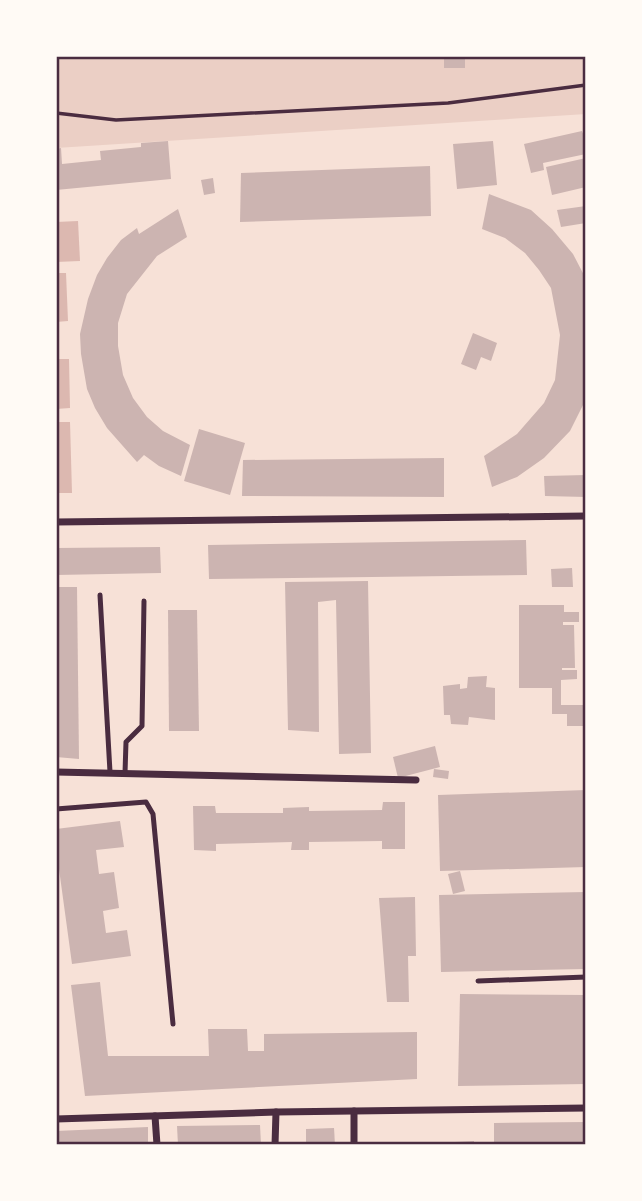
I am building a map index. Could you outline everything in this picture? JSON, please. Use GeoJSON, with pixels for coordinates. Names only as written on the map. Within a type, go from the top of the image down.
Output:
{"type":"FeatureCollection","features":[{"type":"Feature","properties":{"kind":"street"},"geometry":{"type":"LineString","coordinates":[[56,522],[586,516]]}},
{"type":"Feature","properties":{"kind":"street"},"geometry":{"type":"LineString","coordinates":[[56,772],[416,779]]}},
{"type":"Feature","properties":{"kind":"street"},"geometry":{"type":"LineString","coordinates":[[56,1118],[586,1108]]}},
{"type":"Feature","properties":{"kind":"street"},"geometry":{"type":"LineString","coordinates":[[354,1111],[354,1145]]}},
{"type":"Feature","properties":{"kind":"street"},"geometry":{"type":"LineString","coordinates":[[275,1145],[276,1112]]}},
{"type":"Feature","properties":{"kind":"street"},"geometry":{"type":"LineString","coordinates":[[156,1116],[157,1145]]}},
{"type":"Feature","properties":{"kind":"lane"},"geometry":{"type":"LineString","coordinates":[[100,595],[110,772]]}},
{"type":"Feature","properties":{"kind":"lane"},"geometry":{"type":"LineString","coordinates":[[125,773],[126,742],[142,726],[144,601]]}},
{"type":"Feature","properties":{"kind":"lane"},"geometry":{"type":"LineString","coordinates":[[56,809],[146,802],[149,806],[153,814],[173,1024]]}},
{"type":"Feature","properties":{"kind":"lane"},"geometry":{"type":"LineString","coordinates":[[478,981],[586,977]]}},
{"type":"Feature","properties":{"kind":"path"},"geometry":{"type":"LineString","coordinates":[[56,113],[116,120],[448,103],[586,85]]}},
{"type":"Feature","properties":{"kind":"shaded area"},"geometry":{"type":"Polygon","coordinates":[[[56,56],[586,56],[586,114],[56,148],[56,56]]]}},
{"type":"Feature","properties":{"kind":"shaded area"},"geometry":{"type":"Polygon","coordinates":[[[78,221],[80,261],[56,262],[56,222],[78,221]]]}},
{"type":"Feature","properties":{"kind":"shaded area"},"geometry":{"type":"Polygon","coordinates":[[[56,273],[66,273],[68,321],[56,322],[56,273]]]}},
{"type":"Feature","properties":{"kind":"shaded area"},"geometry":{"type":"Polygon","coordinates":[[[56,324],[58,359],[69,359],[70,408],[56,409],[56,324]]]}},
{"type":"Feature","properties":{"kind":"shaded area"},"geometry":{"type":"Polygon","coordinates":[[[56,422],[70,422],[72,493],[56,493],[56,422]]]}},
{"type":"Feature","properties":{"kind":"building"},"geometry":{"type":"Polygon","coordinates":[[[444,56],[465,56],[465,68],[444,68],[444,56]]]}},
{"type":"Feature","properties":{"kind":"building"},"geometry":{"type":"Polygon","coordinates":[[[582,131],[586,141],[586,154],[543,163],[544,170],[531,173],[524,144],[582,131]]]}},
{"type":"Feature","properties":{"kind":"building"},"geometry":{"type":"Polygon","coordinates":[[[168,141],[171,179],[56,190],[56,149],[61,148],[62,164],[101,160],[100,151],[168,141]]]}},
{"type":"Feature","properties":{"kind":"building"},"geometry":{"type":"Polygon","coordinates":[[[493,141],[497,185],[457,189],[453,144],[493,141]]]}},
{"type":"Feature","properties":{"kind":"building"},"geometry":{"type":"Polygon","coordinates":[[[586,158],[586,187],[552,195],[546,167],[586,158]]]}},
{"type":"Feature","properties":{"kind":"building"},"geometry":{"type":"Polygon","coordinates":[[[430,166],[431,216],[240,222],[241,173],[430,166]]]}},
{"type":"Feature","properties":{"kind":"building"},"geometry":{"type":"Polygon","coordinates":[[[213,178],[215,193],[204,195],[201,180],[213,178]]]}},
{"type":"Feature","properties":{"kind":"building"},"geometry":{"type":"Polygon","coordinates":[[[489,194],[531,210],[573,254],[586,279],[584,403],[570,431],[544,458],[517,477],[492,487],[484,456],[517,434],[544,403],[555,380],[560,335],[551,288],[539,270],[525,253],[505,238],[482,229],[489,194]]]}},
{"type":"Feature","properties":{"kind":"building"},"geometry":{"type":"Polygon","coordinates":[[[586,206],[586,223],[561,227],[557,210],[586,206]]]}},
{"type":"Feature","properties":{"kind":"building"},"geometry":{"type":"Polygon","coordinates":[[[178,209],[187,237],[157,256],[127,294],[118,323],[118,346],[123,375],[133,398],[147,417],[163,431],[190,445],[181,476],[159,466],[144,455],[137,462],[107,428],[87,389],[80,334],[97,275],[121,240],[137,228],[139,234],[178,209]]]}},
{"type":"Feature","properties":{"kind":"building"},"geometry":{"type":"Polygon","coordinates":[[[473,333],[497,343],[491,361],[481,357],[476,370],[461,364],[473,333]]]}},
{"type":"Feature","properties":{"kind":"building"},"geometry":{"type":"Polygon","coordinates":[[[199,429],[245,443],[230,495],[184,481],[199,429]]]}},
{"type":"Feature","properties":{"kind":"building"},"geometry":{"type":"Polygon","coordinates":[[[444,458],[444,497],[242,496],[243,460],[444,458]]]}},
{"type":"Feature","properties":{"kind":"building"},"geometry":{"type":"Polygon","coordinates":[[[586,475],[586,497],[545,496],[544,476],[586,475]]]}},
{"type":"Feature","properties":{"kind":"building"},"geometry":{"type":"Polygon","coordinates":[[[526,540],[527,575],[209,579],[208,545],[526,540]]]}},
{"type":"Feature","properties":{"kind":"building"},"geometry":{"type":"Polygon","coordinates":[[[160,547],[161,573],[56,575],[56,548],[160,547]]]}},
{"type":"Feature","properties":{"kind":"building"},"geometry":{"type":"Polygon","coordinates":[[[572,568],[573,587],[552,587],[551,569],[572,568]]]}},
{"type":"Feature","properties":{"kind":"building"},"geometry":{"type":"Polygon","coordinates":[[[368,581],[371,753],[339,754],[336,600],[318,602],[319,732],[288,730],[285,582],[368,581]]]}},
{"type":"Feature","properties":{"kind":"building"},"geometry":{"type":"Polygon","coordinates":[[[56,587],[77,587],[79,759],[56,757],[56,587]]]}},
{"type":"Feature","properties":{"kind":"building"},"geometry":{"type":"Polygon","coordinates":[[[519,605],[564,605],[564,612],[579,612],[579,622],[563,622],[563,625],[574,625],[575,668],[562,670],[577,670],[577,679],[561,680],[561,705],[586,705],[586,726],[567,726],[567,714],[552,714],[552,688],[519,688],[519,605]]]}},
{"type":"Feature","properties":{"kind":"building"},"geometry":{"type":"Polygon","coordinates":[[[168,610],[197,610],[199,731],[169,731],[168,610]]]}},
{"type":"Feature","properties":{"kind":"building"},"geometry":{"type":"Polygon","coordinates":[[[487,676],[486,687],[495,688],[495,720],[469,717],[468,725],[451,724],[450,715],[444,715],[443,686],[460,684],[460,689],[467,688],[468,677],[487,676]]]}},
{"type":"Feature","properties":{"kind":"building"},"geometry":{"type":"Polygon","coordinates":[[[435,746],[440,767],[398,778],[393,757],[435,746]]]}},
{"type":"Feature","properties":{"kind":"building"},"geometry":{"type":"Polygon","coordinates":[[[434,769],[449,771],[448,779],[433,777],[434,769]]]}},
{"type":"Feature","properties":{"kind":"building"},"geometry":{"type":"Polygon","coordinates":[[[586,790],[586,867],[440,871],[438,795],[586,790]]]}},
{"type":"Feature","properties":{"kind":"building"},"geometry":{"type":"Polygon","coordinates":[[[383,802],[405,802],[405,849],[382,849],[382,841],[309,842],[309,850],[291,850],[292,842],[216,844],[216,851],[194,850],[193,806],[215,806],[216,813],[283,813],[283,808],[309,807],[309,811],[382,810],[383,802]]]}},
{"type":"Feature","properties":{"kind":"building"},"geometry":{"type":"Polygon","coordinates":[[[120,821],[124,847],[96,850],[99,874],[114,872],[119,908],[103,911],[106,933],[127,930],[131,956],[72,964],[56,847],[56,829],[120,821]]]}},
{"type":"Feature","properties":{"kind":"building"},"geometry":{"type":"Polygon","coordinates":[[[460,871],[465,891],[453,894],[448,874],[460,871]]]}},
{"type":"Feature","properties":{"kind":"building"},"geometry":{"type":"Polygon","coordinates":[[[586,892],[586,969],[441,972],[439,895],[586,892]]]}},
{"type":"Feature","properties":{"kind":"building"},"geometry":{"type":"Polygon","coordinates":[[[415,897],[416,956],[408,956],[409,1002],[387,1002],[379,898],[415,897]]]}},
{"type":"Feature","properties":{"kind":"building"},"geometry":{"type":"Polygon","coordinates":[[[100,982],[108,1056],[209,1056],[208,1029],[247,1029],[248,1051],[264,1051],[264,1034],[417,1032],[417,1079],[85,1096],[71,985],[100,982]]]}},
{"type":"Feature","properties":{"kind":"building"},"geometry":{"type":"Polygon","coordinates":[[[460,994],[586,995],[586,1084],[458,1086],[460,994]]]}},
{"type":"Feature","properties":{"kind":"building"},"geometry":{"type":"Polygon","coordinates":[[[586,1122],[586,1145],[494,1145],[494,1123],[586,1122]]]}},
{"type":"Feature","properties":{"kind":"building"},"geometry":{"type":"Polygon","coordinates":[[[260,1125],[261,1145],[178,1145],[177,1126],[260,1125]]]}},
{"type":"Feature","properties":{"kind":"building"},"geometry":{"type":"Polygon","coordinates":[[[148,1127],[148,1145],[56,1145],[56,1131],[148,1127]]]}},
{"type":"Feature","properties":{"kind":"building"},"geometry":{"type":"Polygon","coordinates":[[[334,1128],[335,1145],[306,1145],[306,1129],[334,1128]]]}},
{"type":"Feature","properties":{"kind":"building"},"geometry":{"type":"Polygon","coordinates":[[[474,1141],[474,1145],[436,1145],[436,1143],[474,1141]]]}}]}
